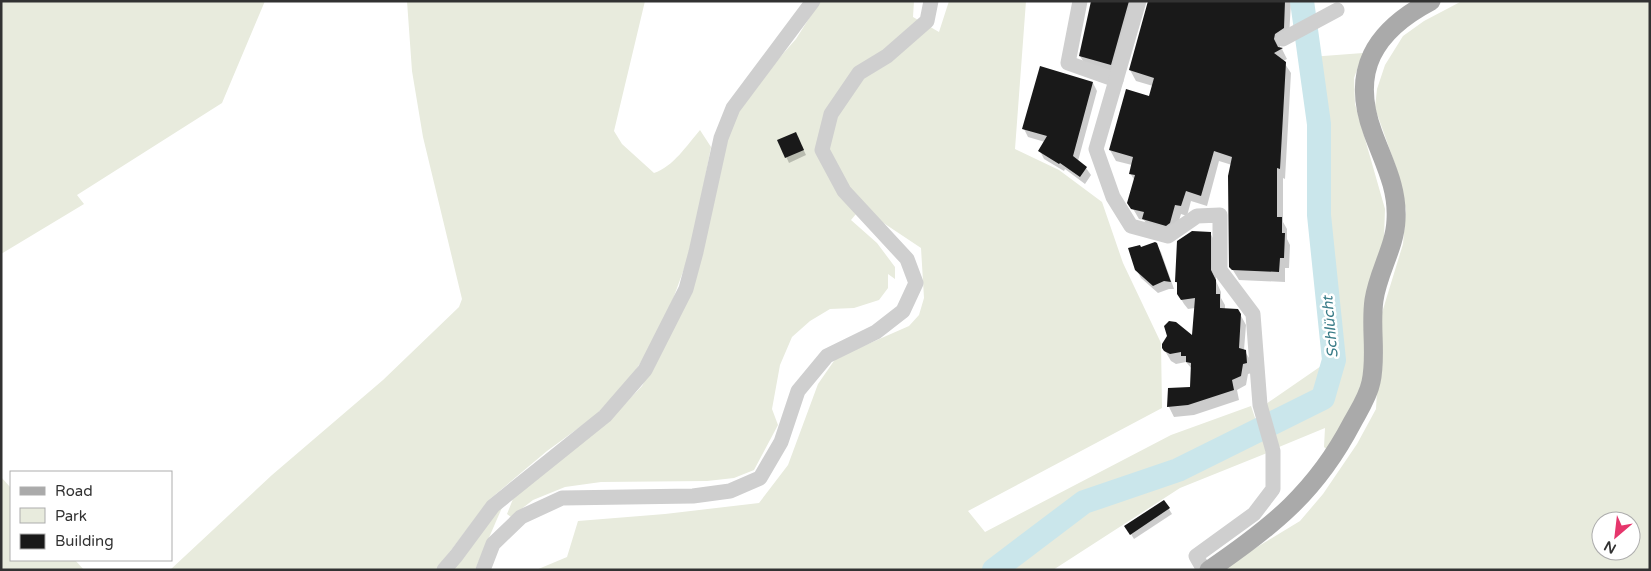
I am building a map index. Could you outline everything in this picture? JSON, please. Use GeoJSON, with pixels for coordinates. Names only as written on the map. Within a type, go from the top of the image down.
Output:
{"type":"FeatureCollection","features":[{"type":"Feature","properties":{"kind":"main road"},"geometry":{"type":"LineString","coordinates":[[1209,570],[1247,544],[1275,521],[1310,487],[1330,461],[1364,401],[1371,382],[1373,364],[1372,318],[1374,298],[1392,241],[1396,220],[1395,192],[1364,107],[1366,68],[1373,52],[1391,29],[1431,1]]}},
{"type":"Feature","properties":{"kind":"street"},"geometry":{"type":"LineString","coordinates":[[444,570],[494,506],[605,416],[645,370],[686,289],[721,138],[733,108],[813,1]]}},
{"type":"Feature","properties":{"kind":"street"},"geometry":{"type":"LineString","coordinates":[[483,570],[493,544],[521,517],[562,498],[693,496],[730,491],[760,478],[781,442],[798,391],[827,356],[876,332],[903,310],[916,283],[907,259],[844,191],[822,150],[831,114],[859,73],[888,56],[927,21],[931,1]]}},
{"type":"Feature","properties":{"kind":"street"},"geometry":{"type":"LineString","coordinates":[[1080,1],[1068,63],[1116,80]]}},
{"type":"Feature","properties":{"kind":"street"},"geometry":{"type":"LineString","coordinates":[[1139,1],[1096,149],[1113,197],[1131,226],[1168,236],[1197,216],[1220,215],[1220,270],[1253,314],[1260,405],[1273,451],[1273,489],[1254,514],[1196,556],[1204,570]]}},
{"type":"Feature","properties":{"kind":"street"},"geometry":{"type":"LineString","coordinates":[[1283,39],[1337,10]]}},
{"type":"Feature","properties":{"kind":"green space"},"geometry":{"type":"Polygon","coordinates":[[[1,1],[265,1],[222,103],[77,195],[84,204],[1,254],[1,1]]]}},
{"type":"Feature","properties":{"kind":"green space"},"geometry":{"type":"Polygon","coordinates":[[[407,1],[645,1],[614,131],[622,144],[654,173],[673,161],[700,130],[711,147],[692,247],[673,299],[649,350],[631,377],[595,416],[547,451],[490,499],[436,570],[170,570],[272,475],[383,380],[459,307],[462,299],[423,137],[412,71],[407,1]]]}},
{"type":"Feature","properties":{"kind":"green space"},"geometry":{"type":"Polygon","coordinates":[[[820,1],[914,1],[913,17],[939,32],[949,1],[1026,1],[1015,149],[1059,170],[1102,202],[1123,263],[1161,343],[1162,408],[968,511],[985,532],[1171,435],[1251,406],[1267,453],[1180,488],[1053,570],[536,570],[567,557],[578,521],[665,514],[759,503],[788,465],[818,384],[836,358],[909,326],[919,315],[924,298],[921,248],[861,208],[851,220],[877,243],[895,267],[895,279],[888,274],[888,288],[879,300],[854,308],[830,309],[810,321],[792,337],[780,365],[772,409],[778,425],[754,470],[734,478],[707,481],[601,482],[565,487],[533,500],[511,517],[507,514],[513,499],[617,412],[642,386],[672,328],[735,108],[796,39],[820,1]]]}},
{"type":"Feature","properties":{"kind":"green space"},"geometry":{"type":"Polygon","coordinates":[[[1462,1],[1650,1],[1650,570],[1219,570],[1300,521],[1323,494],[1357,444],[1376,409],[1381,316],[1403,244],[1406,210],[1397,170],[1375,108],[1377,89],[1385,65],[1403,36],[1424,21],[1462,1]]]}},
{"type":"Feature","properties":{"kind":"green space"},"geometry":{"type":"Polygon","coordinates":[[[1363,53],[1354,78],[1355,104],[1385,209],[1384,237],[1362,395],[1331,453],[1324,447],[1325,428],[1279,447],[1266,404],[1324,364],[1311,195],[1310,57],[1363,53]]]}},
{"type":"Feature","properties":{"kind":"green space"},"geometry":{"type":"Polygon","coordinates":[[[1,477],[10,487],[10,561],[76,561],[84,570],[1,570],[1,477]]]}},
{"type":"Feature","properties":{"kind":"green space"},"geometry":{"type":"Polygon","coordinates":[[[504,503],[475,570],[449,570],[504,503]]]}},
{"type":"Feature","properties":{"kind":"building"},"geometry":{"type":"Polygon","coordinates":[[[1091,1],[1129,1],[1111,65],[1079,56],[1091,1]]]}},
{"type":"Feature","properties":{"kind":"building"},"geometry":{"type":"Polygon","coordinates":[[[1148,1],[1285,1],[1284,28],[1275,34],[1274,39],[1278,47],[1283,48],[1274,53],[1286,62],[1280,169],[1277,168],[1277,217],[1282,217],[1282,233],[1285,233],[1284,258],[1280,258],[1279,272],[1232,270],[1229,267],[1228,176],[1232,157],[1214,151],[1201,196],[1186,191],[1181,206],[1175,205],[1170,223],[1166,226],[1142,219],[1144,212],[1131,209],[1127,203],[1135,175],[1129,174],[1133,157],[1109,150],[1126,89],[1149,96],[1154,78],[1129,70],[1148,1]]]}},
{"type":"Feature","properties":{"kind":"building"},"geometry":{"type":"Polygon","coordinates":[[[1040,66],[1093,82],[1073,156],[1087,167],[1080,177],[1038,151],[1047,136],[1022,129],[1040,66]]]}},
{"type":"Feature","properties":{"kind":"building"},"geometry":{"type":"Polygon","coordinates":[[[796,132],[804,150],[785,158],[777,140],[796,132]]]}},
{"type":"Feature","properties":{"kind":"building"},"geometry":{"type":"Polygon","coordinates":[[[1192,231],[1211,232],[1211,270],[1216,280],[1216,294],[1220,294],[1220,308],[1238,309],[1241,314],[1239,348],[1246,350],[1247,363],[1243,364],[1241,376],[1232,380],[1234,390],[1188,405],[1167,407],[1168,388],[1190,387],[1191,363],[1186,362],[1186,356],[1181,356],[1181,352],[1170,354],[1164,351],[1162,344],[1167,336],[1164,326],[1169,321],[1176,322],[1192,335],[1195,298],[1181,300],[1177,294],[1177,282],[1175,282],[1177,241],[1192,231]]]}},
{"type":"Feature","properties":{"kind":"building"},"geometry":{"type":"Polygon","coordinates":[[[1155,242],[1171,282],[1164,281],[1153,286],[1135,270],[1128,248],[1140,245],[1141,247],[1155,242]]]}},
{"type":"Feature","properties":{"kind":"building"},"geometry":{"type":"Polygon","coordinates":[[[1164,500],[1170,508],[1130,535],[1124,526],[1164,500]]]}},
{"type":"Feature","properties":{"kind":"waterway","name":"Schlücht"},"geometry":{"type":"LineString","coordinates":[[994,570],[1084,502],[1178,470],[1323,398],[1334,360],[1319,215],[1319,124],[1302,1]]}}]}
